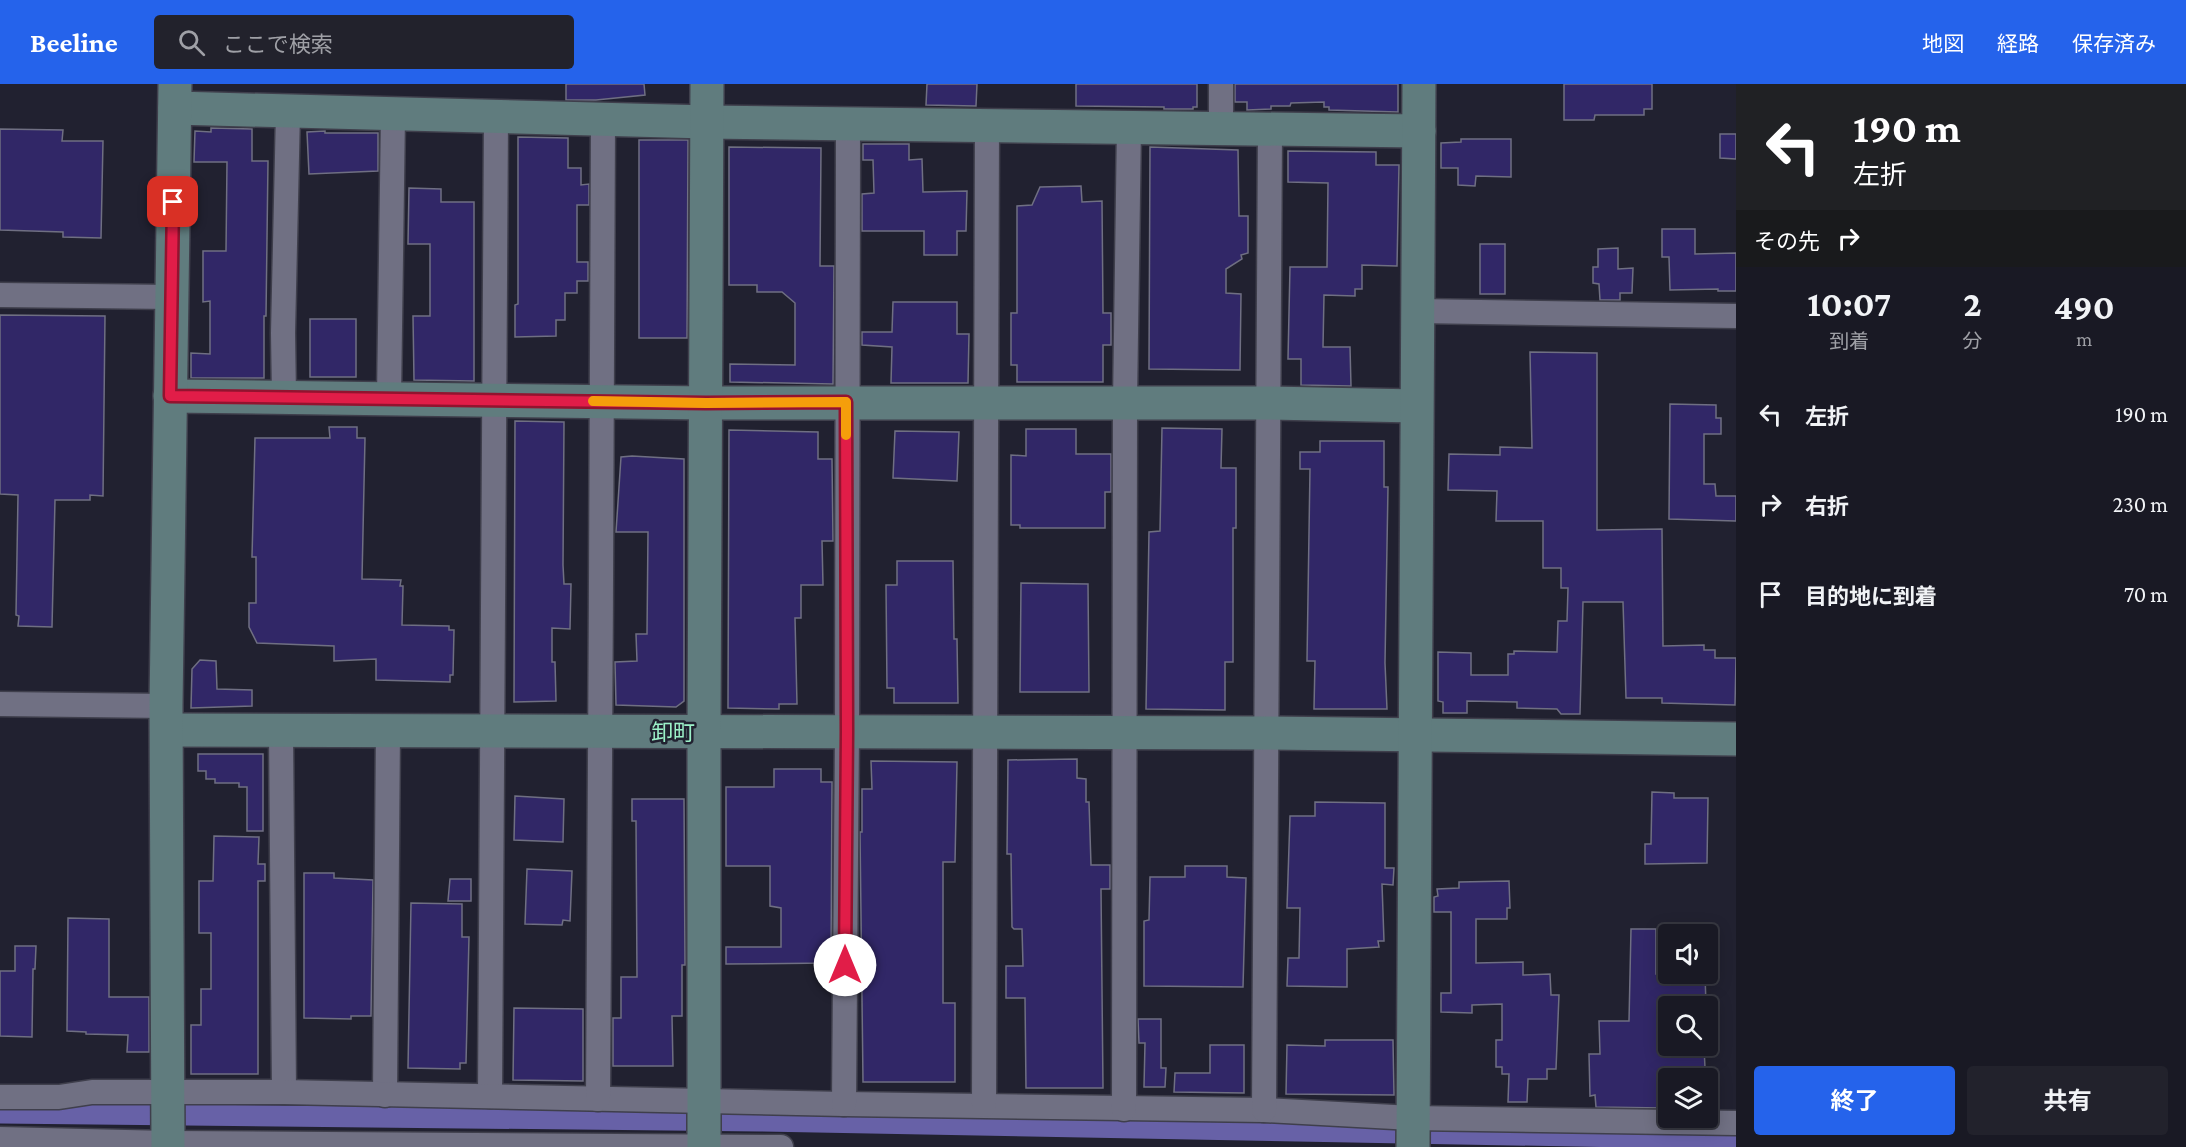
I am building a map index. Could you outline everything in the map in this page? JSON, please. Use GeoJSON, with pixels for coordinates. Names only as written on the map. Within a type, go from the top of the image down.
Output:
{"type":"FeatureCollection","features":[{"type":"Feature","properties":{"kind":"street"},"geometry":{"type":"LineString","coordinates":[[705,1128],[707,84]]}},
{"type":"Feature","properties":{"kind":"street"},"geometry":{"type":"LineString","coordinates":[[1221,84],[1221,127]]}},
{"type":"Feature","properties":{"kind":"street"},"geometry":{"type":"LineString","coordinates":[[1412,1129],[1419,84]]}},
{"type":"Feature","properties":{"kind":"street"},"geometry":{"type":"LineString","coordinates":[[168,1123],[167,718],[175,96],[288,112],[707,122],[1419,131]]}},
{"type":"Feature","properties":{"kind":"street"},"geometry":{"type":"LineString","coordinates":[[284,396],[283,333],[288,112]]}},
{"type":"Feature","properties":{"kind":"street"},"geometry":{"type":"LineString","coordinates":[[389,398],[393,114]]}},
{"type":"Feature","properties":{"kind":"street"},"geometry":{"type":"LineString","coordinates":[[490,1096],[496,117]]}},
{"type":"Feature","properties":{"kind":"street"},"geometry":{"type":"LineString","coordinates":[[598,1099],[603,119]]}},
{"type":"Feature","properties":{"kind":"street"},"geometry":{"type":"LineString","coordinates":[[844,1104],[848,124]]}},
{"type":"Feature","properties":{"kind":"street"},"geometry":{"type":"LineString","coordinates":[[984,1105],[987,125]]}},
{"type":"Feature","properties":{"kind":"street"},"geometry":{"type":"LineString","coordinates":[[1124,1109],[1125,403],[1129,126]]}},
{"type":"Feature","properties":{"kind":"street"},"geometry":{"type":"LineString","coordinates":[[1264,1110],[1270,130]]}},
{"type":"Feature","properties":{"kind":"street"},"geometry":{"type":"LineString","coordinates":[[0,295],[172,297]]}},
{"type":"Feature","properties":{"kind":"street"},"geometry":{"type":"LineString","coordinates":[[1418,311],[1736,316]]}},
{"type":"Feature","properties":{"kind":"street"},"geometry":{"type":"LineString","coordinates":[[170,396],[706,403],[1267,403],[1416,406]]}},
{"type":"Feature","properties":{"kind":"street"},"geometry":{"type":"LineString","coordinates":[[0,704],[167,718],[281,731],[491,729],[704,732],[1266,733],[1736,739]]}},
{"type":"Feature","properties":{"kind":"street"},"geometry":{"type":"LineString","coordinates":[[385,1095],[388,729]]}},
{"type":"Feature","properties":{"kind":"street"},"geometry":{"type":"LineString","coordinates":[[281,731],[284,1092]]}},
{"type":"Feature","properties":{"kind":"street"},"geometry":{"type":"LineString","coordinates":[[0,1097],[59,1097],[92,1092],[168,1123],[284,1092],[598,1099],[781,1147]]}},
{"type":"Feature","properties":{"kind":"street"},"geometry":{"type":"LineString","coordinates":[[0,1139],[168,1123],[705,1128],[844,1104],[1264,1110],[1412,1129],[1736,1124]]}},
{"type":"Feature","properties":{"kind":"building"},"geometry":{"type":"Polygon","coordinates":[[[566,84],[644,84],[645,95],[596,100],[566,100],[566,84]]]}},
{"type":"Feature","properties":{"kind":"building"},"geometry":{"type":"Polygon","coordinates":[[[927,84],[977,84],[976,106],[926,105],[927,84]]]}},
{"type":"Feature","properties":{"kind":"building"},"geometry":{"type":"Polygon","coordinates":[[[1076,84],[1197,84],[1197,107],[1164,109],[1164,107],[1076,106],[1076,84]]]}},
{"type":"Feature","properties":{"kind":"building"},"geometry":{"type":"Polygon","coordinates":[[[1235,84],[1398,84],[1398,112],[1329,110],[1329,107],[1324,107],[1324,102],[1291,103],[1290,106],[1247,110],[1247,102],[1235,102],[1235,84]]]}},
{"type":"Feature","properties":{"kind":"building"},"geometry":{"type":"Polygon","coordinates":[[[1564,84],[1652,84],[1652,109],[1644,109],[1644,115],[1595,115],[1594,120],[1564,120],[1564,84]]]}},
{"type":"Feature","properties":{"kind":"building"},"geometry":{"type":"Polygon","coordinates":[[[211,128],[252,129],[252,161],[268,161],[264,378],[191,378],[191,353],[210,354],[210,301],[203,302],[203,251],[226,251],[227,162],[194,162],[195,131],[211,132],[211,128]]]}},
{"type":"Feature","properties":{"kind":"building"},"geometry":{"type":"Polygon","coordinates":[[[0,129],[63,130],[62,141],[103,141],[101,238],[63,237],[63,232],[0,230],[0,129]]]}},
{"type":"Feature","properties":{"kind":"building"},"geometry":{"type":"Polygon","coordinates":[[[325,131],[325,133],[378,133],[378,171],[309,174],[307,132],[325,131]]]}},
{"type":"Feature","properties":{"kind":"building"},"geometry":{"type":"Polygon","coordinates":[[[1720,134],[1736,134],[1736,159],[1720,158],[1720,134]]]}},
{"type":"Feature","properties":{"kind":"building"},"geometry":{"type":"Polygon","coordinates":[[[518,137],[568,138],[568,168],[581,168],[581,185],[589,184],[589,205],[577,205],[577,262],[588,262],[588,281],[577,281],[577,293],[565,293],[565,320],[556,320],[556,336],[515,337],[515,305],[518,304],[518,137]]]}},
{"type":"Feature","properties":{"kind":"building"},"geometry":{"type":"Polygon","coordinates":[[[1461,139],[1511,139],[1511,177],[1476,176],[1475,186],[1458,185],[1458,168],[1441,168],[1441,143],[1461,142],[1461,139]]]}},
{"type":"Feature","properties":{"kind":"building"},"geometry":{"type":"Polygon","coordinates":[[[639,140],[688,140],[687,338],[639,338],[639,140]]]}},
{"type":"Feature","properties":{"kind":"building"},"geometry":{"type":"Polygon","coordinates":[[[863,144],[909,144],[909,160],[922,159],[923,192],[967,191],[966,231],[957,231],[957,255],[924,255],[924,231],[862,231],[862,194],[874,193],[873,160],[863,160],[863,144]]]}},
{"type":"Feature","properties":{"kind":"building"},"geometry":{"type":"Polygon","coordinates":[[[729,147],[821,148],[820,266],[834,266],[833,384],[730,382],[730,364],[795,365],[795,303],[782,292],[757,292],[757,285],[729,285],[729,147]]]}},
{"type":"Feature","properties":{"kind":"building"},"geometry":{"type":"Polygon","coordinates":[[[1150,147],[1238,150],[1239,216],[1248,216],[1248,253],[1241,255],[1242,259],[1226,269],[1226,293],[1241,294],[1240,370],[1149,369],[1150,147]]]}},
{"type":"Feature","properties":{"kind":"building"},"geometry":{"type":"Polygon","coordinates":[[[1288,151],[1376,152],[1376,165],[1399,165],[1397,266],[1362,265],[1362,289],[1355,289],[1355,296],[1324,295],[1323,347],[1350,347],[1351,386],[1301,385],[1301,359],[1288,359],[1290,267],[1327,267],[1328,183],[1288,182],[1288,151]]]}},
{"type":"Feature","properties":{"kind":"building"},"geometry":{"type":"Polygon","coordinates":[[[1081,186],[1082,202],[1102,201],[1103,313],[1111,313],[1111,345],[1103,345],[1103,382],[1017,382],[1017,365],[1011,365],[1011,313],[1017,313],[1017,206],[1032,205],[1040,187],[1081,186]]]}},
{"type":"Feature","properties":{"kind":"building"},"geometry":{"type":"Polygon","coordinates":[[[409,188],[441,189],[441,202],[474,202],[474,381],[414,380],[413,316],[430,316],[430,244],[408,244],[409,188]]]}},
{"type":"Feature","properties":{"kind":"building"},"geometry":{"type":"Polygon","coordinates":[[[1662,229],[1695,229],[1695,254],[1736,253],[1736,291],[1670,290],[1669,257],[1662,257],[1662,229]]]}},
{"type":"Feature","properties":{"kind":"building"},"geometry":{"type":"Polygon","coordinates":[[[1480,244],[1505,244],[1505,294],[1480,294],[1480,244]]]}},
{"type":"Feature","properties":{"kind":"building"},"geometry":{"type":"Polygon","coordinates":[[[1618,248],[1618,269],[1633,268],[1632,293],[1620,293],[1620,300],[1600,300],[1599,284],[1593,283],[1593,267],[1598,267],[1598,249],[1618,248]]]}},
{"type":"Feature","properties":{"kind":"building"},"geometry":{"type":"Polygon","coordinates":[[[893,302],[957,302],[957,334],[969,334],[968,383],[891,383],[892,347],[862,345],[862,332],[892,332],[893,302]]]}},
{"type":"Feature","properties":{"kind":"building"},"geometry":{"type":"Polygon","coordinates":[[[0,315],[105,316],[103,496],[90,495],[90,500],[55,500],[52,627],[18,626],[19,616],[16,615],[18,495],[0,494],[0,315]]]}},
{"type":"Feature","properties":{"kind":"building"},"geometry":{"type":"Polygon","coordinates":[[[310,319],[356,319],[356,377],[310,377],[310,319]]]}},
{"type":"Feature","properties":{"kind":"building"},"geometry":{"type":"Polygon","coordinates":[[[1530,352],[1597,353],[1597,530],[1662,529],[1663,646],[1704,645],[1704,650],[1715,650],[1715,658],[1736,658],[1735,705],[1662,703],[1662,698],[1626,698],[1623,602],[1583,602],[1580,714],[1561,714],[1557,709],[1517,708],[1517,702],[1467,701],[1467,713],[1443,713],[1443,702],[1438,701],[1438,652],[1471,653],[1471,675],[1508,675],[1508,654],[1514,654],[1514,651],[1557,652],[1558,621],[1567,621],[1568,588],[1561,588],[1561,568],[1543,568],[1543,521],[1496,521],[1497,491],[1448,490],[1449,454],[1500,455],[1500,447],[1532,448],[1530,352]]]}},
{"type":"Feature","properties":{"kind":"building"},"geometry":{"type":"Polygon","coordinates":[[[1670,404],[1716,405],[1716,418],[1721,418],[1721,434],[1704,434],[1704,484],[1715,484],[1716,496],[1736,496],[1736,521],[1669,519],[1670,404]]]}},
{"type":"Feature","properties":{"kind":"building"},"geometry":{"type":"Polygon","coordinates":[[[515,421],[564,422],[563,565],[564,584],[571,584],[570,629],[552,628],[552,662],[555,662],[556,701],[514,702],[515,421]]]}},
{"type":"Feature","properties":{"kind":"building"},"geometry":{"type":"Polygon","coordinates":[[[329,427],[357,427],[357,438],[365,438],[362,579],[401,580],[400,586],[403,586],[402,625],[449,626],[449,630],[454,630],[453,675],[450,675],[450,682],[376,680],[376,659],[334,661],[334,646],[257,643],[249,627],[249,603],[256,603],[256,557],[252,557],[255,438],[330,438],[329,427]]]}},
{"type":"Feature","properties":{"kind":"building"},"geometry":{"type":"Polygon","coordinates":[[[1162,428],[1222,429],[1221,468],[1236,468],[1236,528],[1233,528],[1233,662],[1225,662],[1225,710],[1146,709],[1149,532],[1160,531],[1162,428]]]}},
{"type":"Feature","properties":{"kind":"building"},"geometry":{"type":"Polygon","coordinates":[[[1026,429],[1076,429],[1076,454],[1111,454],[1111,492],[1105,492],[1105,528],[1020,528],[1020,525],[1011,525],[1011,455],[1026,456],[1026,429]]]}},
{"type":"Feature","properties":{"kind":"building"},"geometry":{"type":"Polygon","coordinates":[[[729,430],[818,432],[818,459],[832,459],[833,541],[822,541],[823,585],[801,585],[801,618],[795,618],[797,704],[779,704],[779,709],[728,708],[729,430]]]}},
{"type":"Feature","properties":{"kind":"building"},"geometry":{"type":"Polygon","coordinates":[[[895,431],[959,432],[957,481],[893,478],[895,431]]]}},
{"type":"Feature","properties":{"kind":"building"},"geometry":{"type":"Polygon","coordinates":[[[1320,441],[1384,441],[1384,487],[1388,487],[1385,663],[1387,709],[1314,709],[1315,661],[1307,661],[1310,469],[1300,469],[1300,452],[1320,452],[1320,441]]]}},
{"type":"Feature","properties":{"kind":"building"},"geometry":{"type":"Polygon","coordinates":[[[621,457],[684,459],[684,701],[676,707],[616,705],[615,662],[637,661],[636,634],[647,634],[648,532],[616,532],[621,457]]]}},
{"type":"Feature","properties":{"kind":"building"},"geometry":{"type":"Polygon","coordinates":[[[897,561],[953,561],[958,703],[894,703],[894,688],[887,688],[886,585],[897,585],[897,561]]]}},
{"type":"Feature","properties":{"kind":"building"},"geometry":{"type":"Polygon","coordinates":[[[1021,583],[1088,584],[1089,692],[1020,692],[1021,583]]]}},
{"type":"Feature","properties":{"kind":"building"},"geometry":{"type":"Polygon","coordinates":[[[200,660],[216,661],[217,689],[252,690],[252,706],[191,708],[192,669],[200,660]]]}},
{"type":"Feature","properties":{"kind":"building"},"geometry":{"type":"Polygon","coordinates":[[[198,754],[263,754],[263,831],[247,831],[247,787],[239,787],[239,783],[215,783],[215,779],[206,779],[206,771],[198,771],[198,754]]]}},
{"type":"Feature","properties":{"kind":"building"},"geometry":{"type":"Polygon","coordinates":[[[1077,759],[1077,778],[1086,779],[1091,865],[1110,865],[1110,889],[1101,889],[1103,1088],[1026,1088],[1025,998],[1006,998],[1006,966],[1023,966],[1022,929],[1012,927],[1011,854],[1007,854],[1008,760],[1077,759]]]}},
{"type":"Feature","properties":{"kind":"building"},"geometry":{"type":"Polygon","coordinates":[[[871,761],[957,762],[955,862],[943,862],[943,1003],[955,1003],[955,1082],[863,1082],[860,832],[862,832],[862,789],[872,789],[871,761]]]}},
{"type":"Feature","properties":{"kind":"building"},"geometry":{"type":"Polygon","coordinates":[[[774,769],[821,769],[821,782],[832,782],[831,963],[726,964],[726,947],[781,947],[781,908],[770,906],[770,866],[726,866],[726,787],[774,787],[774,769]]]}},
{"type":"Feature","properties":{"kind":"building"},"geometry":{"type":"Polygon","coordinates":[[[1652,792],[1674,793],[1674,798],[1708,798],[1707,863],[1645,864],[1645,844],[1651,844],[1652,792]]]}},
{"type":"Feature","properties":{"kind":"building"},"geometry":{"type":"Polygon","coordinates":[[[515,796],[564,799],[563,842],[514,840],[515,796]]]}},
{"type":"Feature","properties":{"kind":"building"},"geometry":{"type":"Polygon","coordinates":[[[632,799],[684,799],[685,965],[682,965],[682,1016],[672,1016],[673,1066],[613,1066],[613,1018],[621,1018],[621,977],[637,977],[636,821],[632,821],[632,799]]]}},
{"type":"Feature","properties":{"kind":"building"},"geometry":{"type":"Polygon","coordinates":[[[1315,802],[1385,803],[1385,868],[1394,868],[1393,885],[1382,884],[1384,941],[1378,941],[1379,947],[1347,949],[1347,987],[1287,986],[1288,958],[1299,958],[1300,908],[1287,908],[1290,816],[1315,816],[1315,802]]]}},
{"type":"Feature","properties":{"kind":"building"},"geometry":{"type":"Polygon","coordinates":[[[214,836],[259,837],[258,864],[265,864],[265,881],[258,881],[258,1074],[191,1074],[191,1025],[201,1025],[201,989],[211,989],[211,933],[199,933],[199,881],[213,881],[214,836]]]}},
{"type":"Feature","properties":{"kind":"building"},"geometry":{"type":"Polygon","coordinates":[[[1185,866],[1227,866],[1227,877],[1246,878],[1243,987],[1144,986],[1144,921],[1149,920],[1150,877],[1185,877],[1185,866]]]}},
{"type":"Feature","properties":{"kind":"building"},"geometry":{"type":"Polygon","coordinates":[[[527,869],[572,871],[570,921],[563,920],[562,925],[525,924],[527,869]]]}},
{"type":"Feature","properties":{"kind":"building"},"geometry":{"type":"Polygon","coordinates":[[[304,873],[334,873],[334,878],[373,880],[371,1016],[351,1016],[351,1019],[304,1018],[304,873]]]}},
{"type":"Feature","properties":{"kind":"building"},"geometry":{"type":"Polygon","coordinates":[[[450,879],[471,879],[471,901],[448,901],[450,879]]]}},
{"type":"Feature","properties":{"kind":"building"},"geometry":{"type":"Polygon","coordinates":[[[1509,881],[1510,908],[1507,908],[1507,919],[1476,919],[1476,963],[1523,962],[1523,975],[1550,974],[1551,995],[1559,995],[1556,1069],[1547,1069],[1547,1079],[1528,1079],[1527,1102],[1508,1102],[1509,1074],[1502,1074],[1502,1067],[1496,1067],[1496,1040],[1502,1040],[1502,1004],[1472,1005],[1472,1013],[1441,1012],[1441,993],[1451,993],[1451,912],[1434,912],[1434,897],[1438,896],[1437,889],[1459,888],[1459,882],[1509,881]]]}},
{"type":"Feature","properties":{"kind":"building"},"geometry":{"type":"Polygon","coordinates":[[[411,903],[462,904],[462,937],[469,937],[466,1063],[460,1063],[460,1069],[408,1068],[411,903]]]}},
{"type":"Feature","properties":{"kind":"building"},"geometry":{"type":"Polygon","coordinates":[[[68,918],[109,919],[109,997],[149,997],[149,1052],[127,1052],[128,1035],[67,1031],[68,918]]]}},
{"type":"Feature","properties":{"kind":"building"},"geometry":{"type":"Polygon","coordinates":[[[1631,929],[1656,929],[1658,984],[1705,984],[1706,996],[1658,996],[1658,1056],[1704,1056],[1705,1068],[1658,1068],[1658,1108],[1596,1107],[1595,1095],[1590,1096],[1589,1054],[1600,1054],[1599,1021],[1629,1021],[1631,929]]]}},
{"type":"Feature","properties":{"kind":"building"},"geometry":{"type":"Polygon","coordinates":[[[15,946],[36,946],[35,969],[33,969],[32,1037],[0,1036],[0,971],[15,971],[15,946]]]}},
{"type":"Feature","properties":{"kind":"building"},"geometry":{"type":"Polygon","coordinates":[[[514,1008],[583,1009],[583,1081],[513,1080],[514,1008]]]}},
{"type":"Feature","properties":{"kind":"building"},"geometry":{"type":"Polygon","coordinates":[[[1138,1019],[1161,1019],[1161,1068],[1166,1068],[1165,1087],[1144,1087],[1145,1043],[1139,1043],[1138,1019]]]}},
{"type":"Feature","properties":{"kind":"building"},"geometry":{"type":"Polygon","coordinates":[[[1325,1040],[1393,1040],[1394,1095],[1286,1094],[1287,1045],[1325,1046],[1325,1040]]]}},
{"type":"Feature","properties":{"kind":"building"},"geometry":{"type":"Polygon","coordinates":[[[1210,1045],[1244,1045],[1244,1093],[1174,1092],[1175,1073],[1210,1073],[1210,1045]]]}},
{"type":"Feature","properties":{"kind":"waterway"},"geometry":{"type":"LineString","coordinates":[[0,1113],[759,1121],[1736,1139]]}},
{"type":"Feature","properties":{"kind":"slow traffic"},"geometry":{"type":"LineString","coordinates":[[593,401],[846,402],[846,435]]}},
{"type":"Feature","properties":{"kind":"district","name":"卸町"},"geometry":{"type":"Point","coordinates":[673,732]}},
{"type":"Feature","properties":{"kind":"route"},"geometry":{"type":"LineString","coordinates":[[173,202],[170,396],[706,403],[846,402],[845,965]]}}]}
